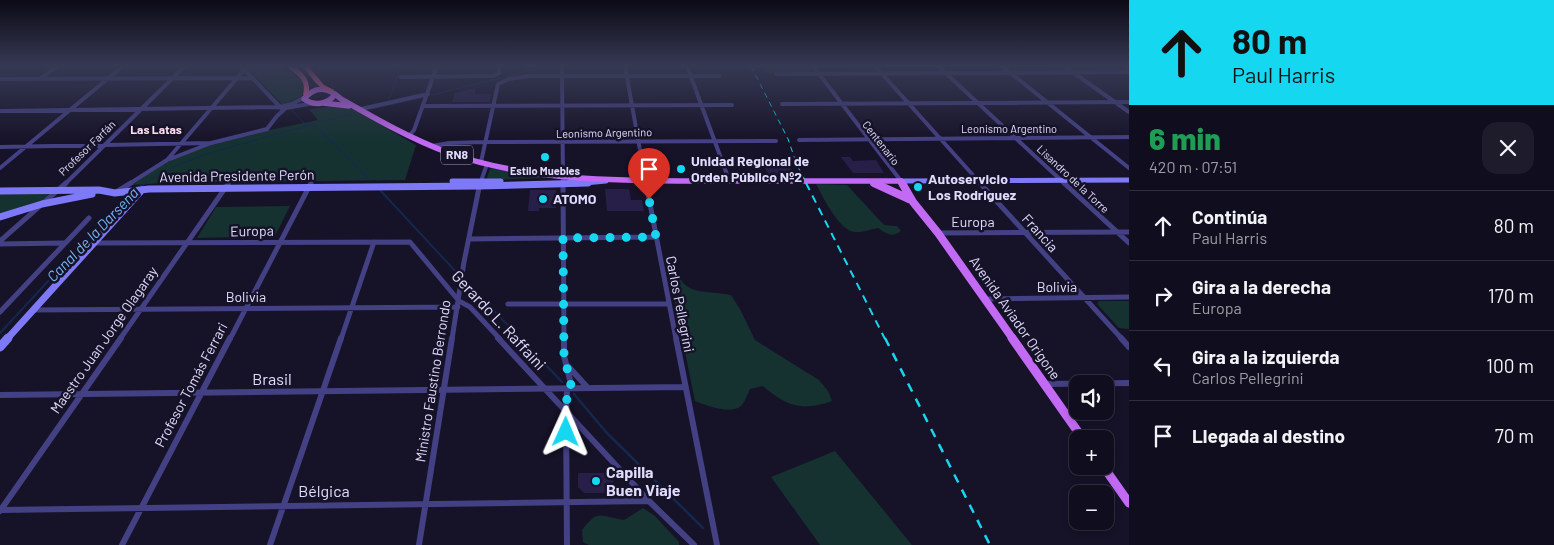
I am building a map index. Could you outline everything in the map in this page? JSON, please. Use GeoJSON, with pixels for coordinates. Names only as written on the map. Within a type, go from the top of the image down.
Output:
{"type":"FeatureCollection","features":[{"type":"Feature","properties":{"kind":"highway"},"geometry":{"type":"LineString","coordinates":[[305,96],[306,91]]}},
{"type":"Feature","properties":{"kind":"main road"},"geometry":{"type":"LineString","coordinates":[[305,96],[313,91]]}},
{"type":"Feature","properties":{"kind":"main road"},"geometry":{"type":"LineString","coordinates":[[317,103],[331,100],[334,92],[329,91]]}},
{"type":"Feature","properties":{"kind":"main road","name":"RN8"},"geometry":{"type":"LineString","coordinates":[[334,92],[338,98],[409,136],[432,146],[484,163],[562,181]]}},
{"type":"Feature","properties":{"kind":"main road","name":"RN8"},"geometry":{"type":"LineString","coordinates":[[305,96],[305,100],[317,103],[361,109]]}},
{"type":"Feature","properties":{"kind":"main road","name":"Avenida Presidente Perón"},"geometry":{"type":"LineString","coordinates":[[789,180],[874,177],[900,181]]}},
{"type":"Feature","properties":{"kind":"main road","name":"Avenida Presidente Perón"},"geometry":{"type":"LineString","coordinates":[[562,181],[1129,180]]}},
{"type":"Feature","properties":{"kind":"main road","name":"Avenida Presidente Perón"},"geometry":{"type":"LineString","coordinates":[[106,191],[122,188],[609,181]]}},
{"type":"Feature","properties":{"kind":"main road"},"geometry":{"type":"LineString","coordinates":[[868,181],[913,202]]}},
{"type":"Feature","properties":{"kind":"main road","name":"Avenida Aviador Origone"},"geometry":{"type":"LineString","coordinates":[[900,181],[913,202],[938,233],[1077,430]]}},
{"type":"Feature","properties":{"kind":"main road","name":"Avenida Aviador Origone"},"geometry":{"type":"LineString","coordinates":[[900,181],[923,209],[923,213]]}},
{"type":"Feature","properties":{"kind":"main road"},"geometry":{"type":"LineString","coordinates":[[0,348],[144,188]]}},
{"type":"Feature","properties":{"kind":"main road","name":"Avenida Presidente Perón"},"geometry":{"type":"LineString","coordinates":[[106,191],[115,193],[144,188]]}},
{"type":"Feature","properties":{"kind":"main road"},"geometry":{"type":"LineString","coordinates":[[0,192],[106,191]]}},
{"type":"Feature","properties":{"kind":"main road"},"geometry":{"type":"LineString","coordinates":[[0,216],[42,204],[106,191]]}},
{"type":"Feature","properties":{"kind":"main road"},"geometry":{"type":"LineString","coordinates":[[0,220],[115,193]]}},
{"type":"Feature","properties":{"kind":"main road"},"geometry":{"type":"LineString","coordinates":[[1111,475],[1125,492],[1129,503]]}},
{"type":"Feature","properties":{"kind":"street"},"geometry":{"type":"LineString","coordinates":[[0,168],[92,91]]}},
{"type":"Feature","properties":{"kind":"street","name":"Profesor Farfán"},"geometry":{"type":"LineString","coordinates":[[0,243],[159,91]]}},
{"type":"Feature","properties":{"kind":"street"},"geometry":{"type":"LineString","coordinates":[[167,160],[226,91]]}},
{"type":"Feature","properties":{"kind":"street"},"geometry":{"type":"LineString","coordinates":[[265,91],[281,108]]}},
{"type":"Feature","properties":{"kind":"street","name":"Ministro Faustino Berrondo"},"geometry":{"type":"LineString","coordinates":[[419,545],[469,239],[484,163],[484,142],[496,91]]}},
{"type":"Feature","properties":{"kind":"street"},"geometry":{"type":"LineString","coordinates":[[561,91],[564,356],[571,384],[566,412],[567,545]]}},
{"type":"Feature","properties":{"kind":"street","name":"Carlos Pellegrini"},"geometry":{"type":"LineString","coordinates":[[630,91],[656,237],[717,545]]}},
{"type":"Feature","properties":{"kind":"street"},"geometry":{"type":"LineString","coordinates":[[696,91],[729,180]]}},
{"type":"Feature","properties":{"kind":"street","name":"Centenario"},"geometry":{"type":"LineString","coordinates":[[831,91],[900,181]]}},
{"type":"Feature","properties":{"kind":"street","name":"Francia"},"geometry":{"type":"LineString","coordinates":[[897,91],[1129,347]]}},
{"type":"Feature","properties":{"kind":"street","name":"Lisandro de la Torre"},"geometry":{"type":"LineString","coordinates":[[966,91],[1129,243]]}},
{"type":"Feature","properties":{"kind":"street"},"geometry":{"type":"LineString","coordinates":[[1034,91],[1129,168]]}},
{"type":"Feature","properties":{"kind":"street"},"geometry":{"type":"LineString","coordinates":[[1099,91],[1129,112]]}},
{"type":"Feature","properties":{"kind":"street"},"geometry":{"type":"LineString","coordinates":[[409,136],[414,130],[428,94]]}},
{"type":"Feature","properties":{"kind":"street"},"geometry":{"type":"LineString","coordinates":[[361,109],[428,94]]}},
{"type":"Feature","properties":{"kind":"street"},"geometry":{"type":"LineString","coordinates":[[115,193],[167,160],[211,143],[267,129],[281,108],[305,96]]}},
{"type":"Feature","properties":{"kind":"street"},"geometry":{"type":"LineString","coordinates":[[782,104],[1129,102]]}},
{"type":"Feature","properties":{"kind":"street"},"geometry":{"type":"LineString","coordinates":[[0,111],[281,108],[317,103]]}},
{"type":"Feature","properties":{"kind":"street"},"geometry":{"type":"LineString","coordinates":[[423,106],[732,105]]}},
{"type":"Feature","properties":{"kind":"street","name":"Leonismo Argentino"},"geometry":{"type":"LineString","coordinates":[[800,140],[1129,137]]}},
{"type":"Feature","properties":{"kind":"street","name":"Leonismo Argentino"},"geometry":{"type":"LineString","coordinates":[[432,146],[449,143],[484,142],[776,142]]}},
{"type":"Feature","properties":{"kind":"street"},"geometry":{"type":"LineString","coordinates":[[0,147],[211,143]]}},
{"type":"Feature","properties":{"kind":"street","name":"Profesor Tomás Ferrari"},"geometry":{"type":"LineString","coordinates":[[122,545],[310,185]]}},
{"type":"Feature","properties":{"kind":"street","name":"Maestro Juan Jorge Olagaray"},"geometry":{"type":"LineString","coordinates":[[0,510],[226,186]]}},
{"type":"Feature","properties":{"kind":"street"},"geometry":{"type":"LineString","coordinates":[[1,310],[63,243],[89,218]]}},
{"type":"Feature","properties":{"kind":"street","name":"Europa"},"geometry":{"type":"LineString","coordinates":[[938,233],[1129,232]]}},
{"type":"Feature","properties":{"kind":"street"},"geometry":{"type":"LineString","coordinates":[[469,239],[656,237]]}},
{"type":"Feature","properties":{"kind":"street","name":"Europa"},"geometry":{"type":"LineString","coordinates":[[94,242],[410,242]]}},
{"type":"Feature","properties":{"kind":"street"},"geometry":{"type":"LineString","coordinates":[[270,545],[374,242]]}},
{"type":"Feature","properties":{"kind":"street","name":"Gerardo L. Raffaini"},"geometry":{"type":"LineString","coordinates":[[410,242],[459,304],[470,307],[649,501],[694,545]]}},
{"type":"Feature","properties":{"kind":"street"},"geometry":{"type":"LineString","coordinates":[[0,243],[63,243]]}},
{"type":"Feature","properties":{"kind":"street","name":"Bolivia"},"geometry":{"type":"LineString","coordinates":[[984,299],[1129,298]]}},
{"type":"Feature","properties":{"kind":"street","name":"Bolivia"},"geometry":{"type":"LineString","coordinates":[[33,310],[459,304]]}},
{"type":"Feature","properties":{"kind":"street"},"geometry":{"type":"LineString","coordinates":[[508,304],[669,304]]}},
{"type":"Feature","properties":{"kind":"street"},"geometry":{"type":"LineString","coordinates":[[565,364],[588,388]]}},
{"type":"Feature","properties":{"kind":"street"},"geometry":{"type":"LineString","coordinates":[[1044,384],[1129,383]]}},
{"type":"Feature","properties":{"kind":"street","name":"Brasil"},"geometry":{"type":"LineString","coordinates":[[0,395],[685,387]]}},
{"type":"Feature","properties":{"kind":"street","name":"Bélgica"},"geometry":{"type":"LineString","coordinates":[[0,510],[649,501]]}},
{"type":"Feature","properties":{"kind":"green space"},"geometry":{"type":"Polygon","coordinates":[[[270,91],[303,91],[302,96],[283,105],[270,91]]]}},
{"type":"Feature","properties":{"kind":"green space"},"geometry":{"type":"Polygon","coordinates":[[[329,107],[353,109],[416,145],[405,180],[131,185],[168,161],[212,144],[318,120],[309,109],[329,107]]]}},
{"type":"Feature","properties":{"kind":"green space"},"geometry":{"type":"Polygon","coordinates":[[[492,168],[547,178],[490,180],[487,178],[492,168]]]}},
{"type":"Feature","properties":{"kind":"green space"},"geometry":{"type":"Polygon","coordinates":[[[816,184],[847,185],[884,225],[897,226],[901,231],[892,235],[878,228],[858,232],[849,230],[837,220],[816,184]]]}},
{"type":"Feature","properties":{"kind":"green space"},"geometry":{"type":"Polygon","coordinates":[[[0,194],[50,194],[39,203],[0,213],[0,194]]]}},
{"type":"Feature","properties":{"kind":"green space"},"geometry":{"type":"Polygon","coordinates":[[[290,206],[275,236],[197,238],[216,207],[290,206]]]}},
{"type":"Feature","properties":{"kind":"green space"},"geometry":{"type":"Polygon","coordinates":[[[668,256],[673,259],[681,280],[687,286],[701,291],[731,295],[755,340],[819,380],[828,391],[832,401],[812,406],[795,405],[779,398],[763,386],[750,389],[745,400],[737,409],[718,408],[695,401],[666,259],[668,256]]]}},
{"type":"Feature","properties":{"kind":"green space"},"geometry":{"type":"Polygon","coordinates":[[[1099,301],[1129,301],[1129,329],[1119,328],[1097,304],[1099,301]]]}},
{"type":"Feature","properties":{"kind":"green space"},"geometry":{"type":"Polygon","coordinates":[[[835,451],[912,545],[820,545],[771,477],[835,451]]]}},
{"type":"Feature","properties":{"kind":"green space"},"geometry":{"type":"Polygon","coordinates":[[[643,508],[655,516],[679,542],[679,545],[589,545],[583,542],[582,530],[596,516],[624,520],[643,508]]]}},
{"type":"Feature","properties":{"kind":"building"},"geometry":{"type":"Polygon","coordinates":[[[475,91],[475,94],[491,94],[490,102],[452,102],[455,93],[475,91]]]}},
{"type":"Feature","properties":{"kind":"building"},"geometry":{"type":"Polygon","coordinates":[[[841,157],[850,157],[853,161],[876,160],[884,173],[853,173],[841,157]]]}},
{"type":"Feature","properties":{"kind":"building"},"geometry":{"type":"Polygon","coordinates":[[[761,160],[787,160],[794,174],[768,174],[761,160]]]}},
{"type":"Feature","properties":{"kind":"building"},"geometry":{"type":"Polygon","coordinates":[[[605,189],[629,189],[631,200],[642,200],[644,211],[607,211],[605,189]]]}},
{"type":"Feature","properties":{"kind":"building","name":"ATOMO"},"geometry":{"type":"Polygon","coordinates":[[[530,190],[556,190],[556,208],[539,208],[539,211],[528,211],[530,190]]]}},
{"type":"Feature","properties":{"kind":"building","name":"Capilla Buen Viaje"},"geometry":{"type":"Polygon","coordinates":[[[578,473],[609,473],[613,476],[614,493],[584,493],[578,487],[578,473]]]}},
{"type":"Feature","properties":{"kind":"waterway"},"geometry":{"type":"LineString","coordinates":[[275,91],[286,103]]}},
{"type":"Feature","properties":{"kind":"waterway"},"geometry":{"type":"LineString","coordinates":[[388,102],[392,91]]}},
{"type":"Feature","properties":{"kind":"waterway","name":"Canal de la Darsena"},"geometry":{"type":"LineString","coordinates":[[432,95],[446,91]]}},
{"type":"Feature","properties":{"kind":"waterway","name":"Canal de la Darsena"},"geometry":{"type":"LineString","coordinates":[[371,109],[421,98]]}},
{"type":"Feature","properties":{"kind":"waterway"},"geometry":{"type":"LineString","coordinates":[[291,109],[304,123],[317,127],[369,179]]}},
{"type":"Feature","properties":{"kind":"waterway","name":"Canal de la Darsena"},"geometry":{"type":"LineString","coordinates":[[322,122],[355,113]]}},
{"type":"Feature","properties":{"kind":"waterway","name":"Canal de la Darsena"},"geometry":{"type":"LineString","coordinates":[[262,138],[309,125]]}},
{"type":"Feature","properties":{"kind":"waterway","name":"Canal de la Darsena"},"geometry":{"type":"LineString","coordinates":[[144,184],[184,163],[213,152],[257,140]]}},
{"type":"Feature","properties":{"kind":"waterway","name":"Canal de la Darsena"},"geometry":{"type":"LineString","coordinates":[[139,187],[146,183]]}},
{"type":"Feature","properties":{"kind":"waterway"},"geometry":{"type":"LineString","coordinates":[[380,190],[458,274]]}},
{"type":"Feature","properties":{"kind":"waterway","name":"Canal de la Darsena"},"geometry":{"type":"LineString","coordinates":[[0,333],[129,194]]}},
{"type":"Feature","properties":{"kind":"waterway"},"geometry":{"type":"LineString","coordinates":[[467,283],[521,339]]}},
{"type":"Feature","properties":{"kind":"waterway"},"geometry":{"type":"LineString","coordinates":[[520,338],[562,382]]}},
{"type":"Feature","properties":{"kind":"waterway"},"geometry":{"type":"LineString","coordinates":[[574,394],[606,432],[703,528]]}},
{"type":"Feature","properties":{"kind":"railway"},"geometry":{"type":"LineString","coordinates":[[764,91],[788,139],[797,165],[807,184]]}},
{"type":"Feature","properties":{"kind":"railway"},"geometry":{"type":"LineString","coordinates":[[806,183],[885,339]]}},
{"type":"Feature","properties":{"kind":"railway"},"geometry":{"type":"LineString","coordinates":[[885,338],[990,545]]}},
{"type":"Feature","properties":{"kind":"place","name":"Estilo Muebles"},"geometry":{"type":"Point","coordinates":[545,157]}},
{"type":"Feature","properties":{"kind":"place","name":"Unidad Regional de Orden Público Nº2"},"geometry":{"type":"Point","coordinates":[681,169]}},
{"type":"Feature","properties":{"kind":"place","name":"Autoservicio Los Rodriguez"},"geometry":{"type":"Point","coordinates":[918,187]}},
{"type":"Feature","properties":{"kind":"place","name":"ATOMO"},"geometry":{"type":"Point","coordinates":[543,199]}},
{"type":"Feature","properties":{"kind":"place","name":"Capilla Buen Viaje"},"geometry":{"type":"Point","coordinates":[596,481]}},
{"type":"Feature","properties":{"kind":"district","name":"Las Latas"},"geometry":{"type":"Point","coordinates":[156,130]}},
{"type":"Feature","properties":{"kind":"route"},"geometry":{"type":"LineString","coordinates":[[566,432],[567,391],[571,384],[564,356],[563,238],[656,237],[649,199]]}}]}
